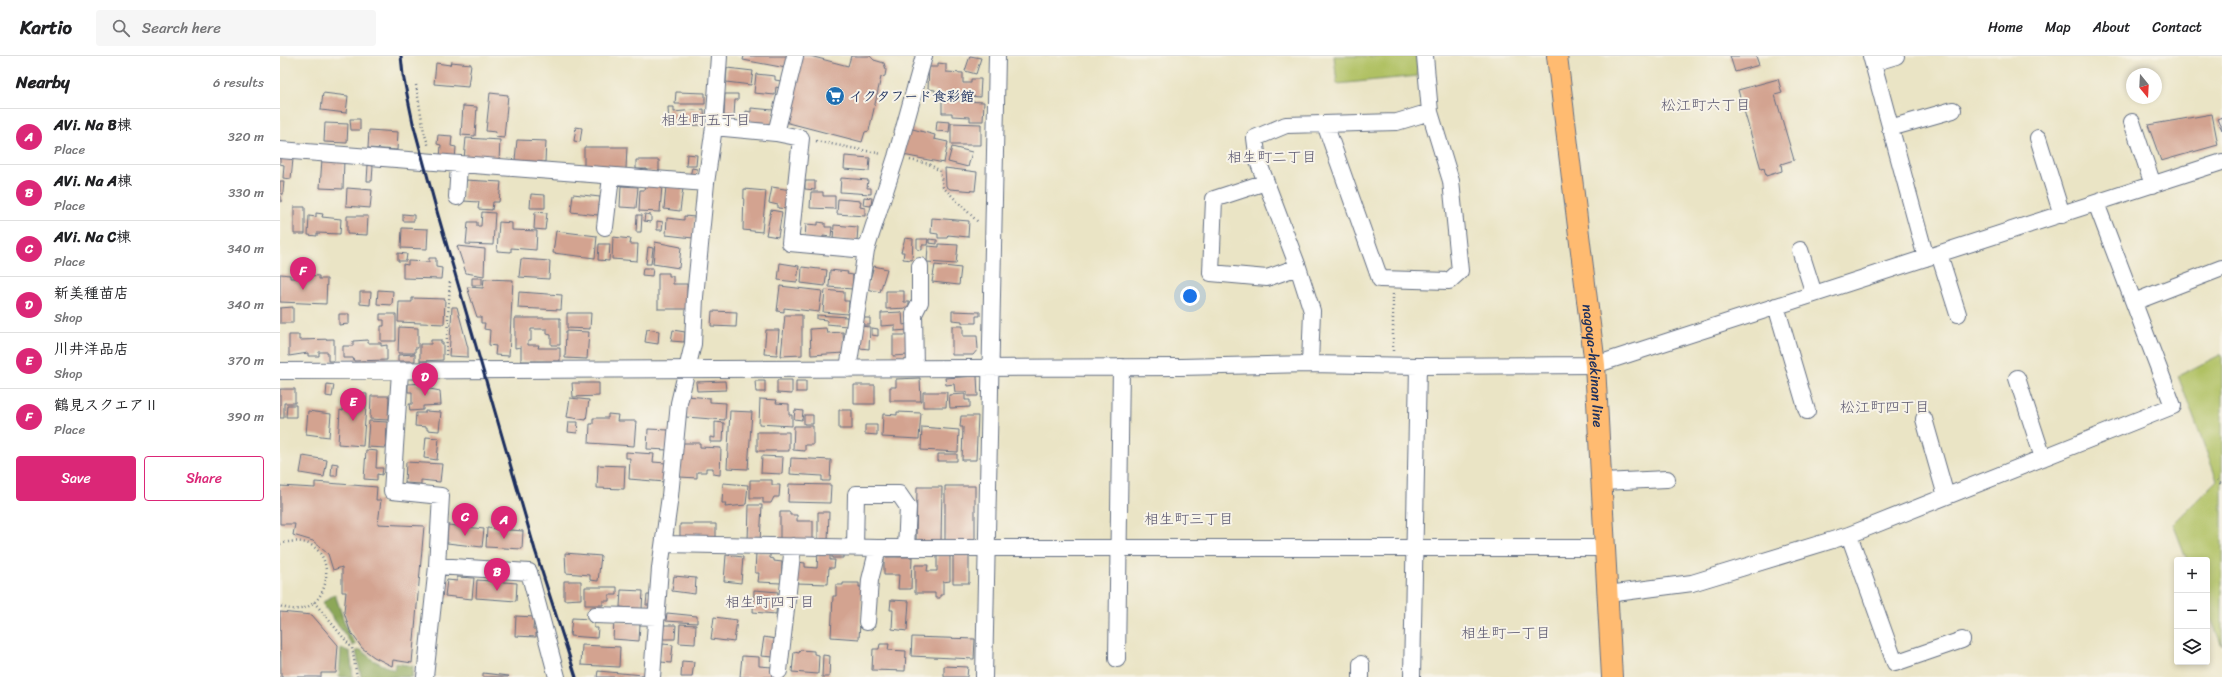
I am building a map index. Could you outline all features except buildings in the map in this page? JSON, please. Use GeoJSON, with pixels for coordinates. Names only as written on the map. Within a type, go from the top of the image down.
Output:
{"type":"FeatureCollection","features":[{"type":"Feature","properties":{"kind":"main road","name":"nagoya-hekinan line"},"geometry":{"type":"LineString","coordinates":[[1557,56],[1595,365],[1612,677]]}},
{"type":"Feature","properties":{"kind":"street"},"geometry":{"type":"LineString","coordinates":[[652,677],[656,617],[679,403],[693,344],[695,297],[706,183],[714,127],[719,56]]}},
{"type":"Feature","properties":{"kind":"street"},"geometry":{"type":"LineString","coordinates":[[776,133],[795,56]]}},
{"type":"Feature","properties":{"kind":"street"},"geometry":{"type":"LineString","coordinates":[[848,368],[866,250],[896,157],[924,56]]}},
{"type":"Feature","properties":{"kind":"street"},"geometry":{"type":"LineString","coordinates":[[984,677],[997,56]]}},
{"type":"Feature","properties":{"kind":"street"},"geometry":{"type":"LineString","coordinates":[[1325,124],[1380,279],[1449,281],[1460,271],[1451,181],[1430,112],[1425,56]]}},
{"type":"Feature","properties":{"kind":"street"},"geometry":{"type":"LineString","coordinates":[[1896,56],[1872,60],[1890,128],[1932,256],[1958,314]]}},
{"type":"Feature","properties":{"kind":"street"},"geometry":{"type":"LineString","coordinates":[[1890,128],[1953,110]]}},
{"type":"Feature","properties":{"kind":"street"},"geometry":{"type":"LineString","coordinates":[[1310,364],[1312,311],[1298,267],[1258,161],[1255,138],[1286,125],[1397,122],[1430,112]]}},
{"type":"Feature","properties":{"kind":"street"},"geometry":{"type":"LineString","coordinates":[[2132,122],[2153,185]]}},
{"type":"Feature","properties":{"kind":"street"},"geometry":{"type":"LineString","coordinates":[[714,127],[776,133],[801,138],[790,243],[866,250]]}},
{"type":"Feature","properties":{"kind":"street"},"geometry":{"type":"LineString","coordinates":[[2038,138],[2062,215]]}},
{"type":"Feature","properties":{"kind":"street"},"geometry":{"type":"LineString","coordinates":[[280,150],[611,177],[706,183]]}},
{"type":"Feature","properties":{"kind":"street"},"geometry":{"type":"LineString","coordinates":[[280,371],[445,372],[688,368],[1121,367],[1310,364],[1392,366],[1595,365],[2222,162]]}},
{"type":"Feature","properties":{"kind":"street"},"geometry":{"type":"LineString","coordinates":[[457,197],[458,165]]}},
{"type":"Feature","properties":{"kind":"street"},"geometry":{"type":"LineString","coordinates":[[605,227],[611,177]]}},
{"type":"Feature","properties":{"kind":"street"},"geometry":{"type":"LineString","coordinates":[[1266,182],[1214,199],[1210,273],[1268,278],[1298,267]]}},
{"type":"Feature","properties":{"kind":"street"},"geometry":{"type":"LineString","coordinates":[[1608,594],[1692,583],[1849,535],[2174,406],[2096,203]]}},
{"type":"Feature","properties":{"kind":"street"},"geometry":{"type":"LineString","coordinates":[[1800,250],[1814,294]]}},
{"type":"Feature","properties":{"kind":"street"},"geometry":{"type":"LineString","coordinates":[[916,368],[914,314],[920,302],[920,266]]}},
{"type":"Feature","properties":{"kind":"street"},"geometry":{"type":"LineString","coordinates":[[2134,302],[2222,268]]}},
{"type":"Feature","properties":{"kind":"street"},"geometry":{"type":"LineString","coordinates":[[1776,306],[1807,411]]}},
{"type":"Feature","properties":{"kind":"street"},"geometry":{"type":"LineString","coordinates":[[1412,677],[1418,366]]}},
{"type":"Feature","properties":{"kind":"street"},"geometry":{"type":"LineString","coordinates":[[1116,660],[1121,367]]}},
{"type":"Feature","properties":{"kind":"street"},"geometry":{"type":"LineString","coordinates":[[400,372],[392,492],[441,496],[437,566],[425,677]]}},
{"type":"Feature","properties":{"kind":"street"},"geometry":{"type":"LineString","coordinates":[[2017,378],[2043,458]]}},
{"type":"Feature","properties":{"kind":"street"},"geometry":{"type":"LineString","coordinates":[[1924,419],[1946,496]]}},
{"type":"Feature","properties":{"kind":"street"},"geometry":{"type":"LineString","coordinates":[[1602,482],[1667,479]]}},
{"type":"Feature","properties":{"kind":"street"},"geometry":{"type":"LineString","coordinates":[[855,548],[856,494],[899,494],[908,507],[906,548]]}},
{"type":"Feature","properties":{"kind":"street"},"geometry":{"type":"LineString","coordinates":[[1849,535],[1895,662],[1962,640]]}},
{"type":"Feature","properties":{"kind":"street"},"geometry":{"type":"LineString","coordinates":[[664,544],[986,549],[1606,548]]}},
{"type":"Feature","properties":{"kind":"street"},"geometry":{"type":"LineString","coordinates":[[778,671],[793,546]]}},
{"type":"Feature","properties":{"kind":"street"},"geometry":{"type":"LineString","coordinates":[[867,622],[870,580],[878,548]]}},
{"type":"Feature","properties":{"kind":"street"},"geometry":{"type":"LineString","coordinates":[[437,566],[529,572],[557,677]]}},
{"type":"Feature","properties":{"kind":"street"},"geometry":{"type":"LineString","coordinates":[[595,615],[656,617]]}},
{"type":"Feature","properties":{"kind":"path"},"geometry":{"type":"LineString","coordinates":[[416,85],[424,132],[434,163]]}},
{"type":"Feature","properties":{"kind":"path"},"geometry":{"type":"LineString","coordinates":[[1392,366],[1394,279]]}},
{"type":"Feature","properties":{"kind":"path"},"geometry":{"type":"LineString","coordinates":[[445,372],[450,282]]}},
{"type":"Feature","properties":{"kind":"path"},"geometry":{"type":"LineString","coordinates":[[2217,480],[2222,485]]}},
{"type":"Feature","properties":{"kind":"path"},"geometry":{"type":"LineString","coordinates":[[280,544],[289,541],[301,541],[311,546],[320,552],[326,562],[328,573],[322,594],[314,602],[304,607],[292,609],[280,606]]}},
{"type":"Feature","properties":{"kind":"path"},"geometry":{"type":"LineString","coordinates":[[314,602],[352,648],[357,677]]}},
{"type":"Feature","properties":{"kind":"green space"},"geometry":{"type":"Polygon","coordinates":[[[1334,56],[1416,56],[1418,76],[1337,84],[1334,56]]]}},
{"type":"Feature","properties":{"kind":"green space"},"geometry":{"type":"Polygon","coordinates":[[[2222,354],[2222,646],[2210,616],[2210,557],[2186,557],[2173,524],[2217,480],[2178,376],[2222,354]]]}},
{"type":"Feature","properties":{"kind":"green space"},"geometry":{"type":"Polygon","coordinates":[[[335,594],[348,633],[356,644],[353,646],[322,603],[335,594]]]}},
{"type":"Feature","properties":{"kind":"green space"},"geometry":{"type":"Polygon","coordinates":[[[341,648],[350,652],[353,677],[339,677],[341,648]]]}},
{"type":"Feature","properties":{"kind":"green space"},"geometry":{"type":"Polygon","coordinates":[[[361,650],[373,660],[394,670],[395,663],[413,666],[412,677],[361,677],[356,651],[361,650]]]}},
{"type":"Feature","properties":{"kind":"railway"},"geometry":{"type":"LineString","coordinates":[[401,56],[403,75],[413,123],[436,208],[535,550],[576,677]]}},
{"type":"Feature","properties":{"kind":"place","name":"イクタフード食彩館"},"geometry":{"type":"Point","coordinates":[835,96]}},
{"type":"Feature","properties":{"kind":"place","name":"鶴見スクエアⅡ"},"geometry":{"type":"Point","coordinates":[303,290]}},
{"type":"Feature","properties":{"kind":"place","name":"新美種苗店"},"geometry":{"type":"Point","coordinates":[425,396]}},
{"type":"Feature","properties":{"kind":"place","name":"川井洋品店"},"geometry":{"type":"Point","coordinates":[353,421]}},
{"type":"Feature","properties":{"kind":"place","name":"AVi. Na C棟"},"geometry":{"type":"Point","coordinates":[465,536]}},
{"type":"Feature","properties":{"kind":"place","name":"AVi. Na B棟"},"geometry":{"type":"Point","coordinates":[504,539]}},
{"type":"Feature","properties":{"kind":"place","name":"AVi. Na A棟"},"geometry":{"type":"Point","coordinates":[497,591]}},
{"type":"Feature","properties":{"kind":"district","name":"松江町六丁目"},"geometry":{"type":"Point","coordinates":[1706,105]}},
{"type":"Feature","properties":{"kind":"district","name":"相生町五丁目"},"geometry":{"type":"Point","coordinates":[706,120]}},
{"type":"Feature","properties":{"kind":"district","name":"相生町二丁目"},"geometry":{"type":"Point","coordinates":[1272,157]}},
{"type":"Feature","properties":{"kind":"district","name":"松江町四丁目"},"geometry":{"type":"Point","coordinates":[1885,407]}},
{"type":"Feature","properties":{"kind":"district","name":"相生町三丁目"},"geometry":{"type":"Point","coordinates":[1189,519]}},
{"type":"Feature","properties":{"kind":"district","name":"相生町四丁目"},"geometry":{"type":"Point","coordinates":[770,602]}},
{"type":"Feature","properties":{"kind":"district","name":"相生町一丁目"},"geometry":{"type":"Point","coordinates":[1506,633]}}]}
